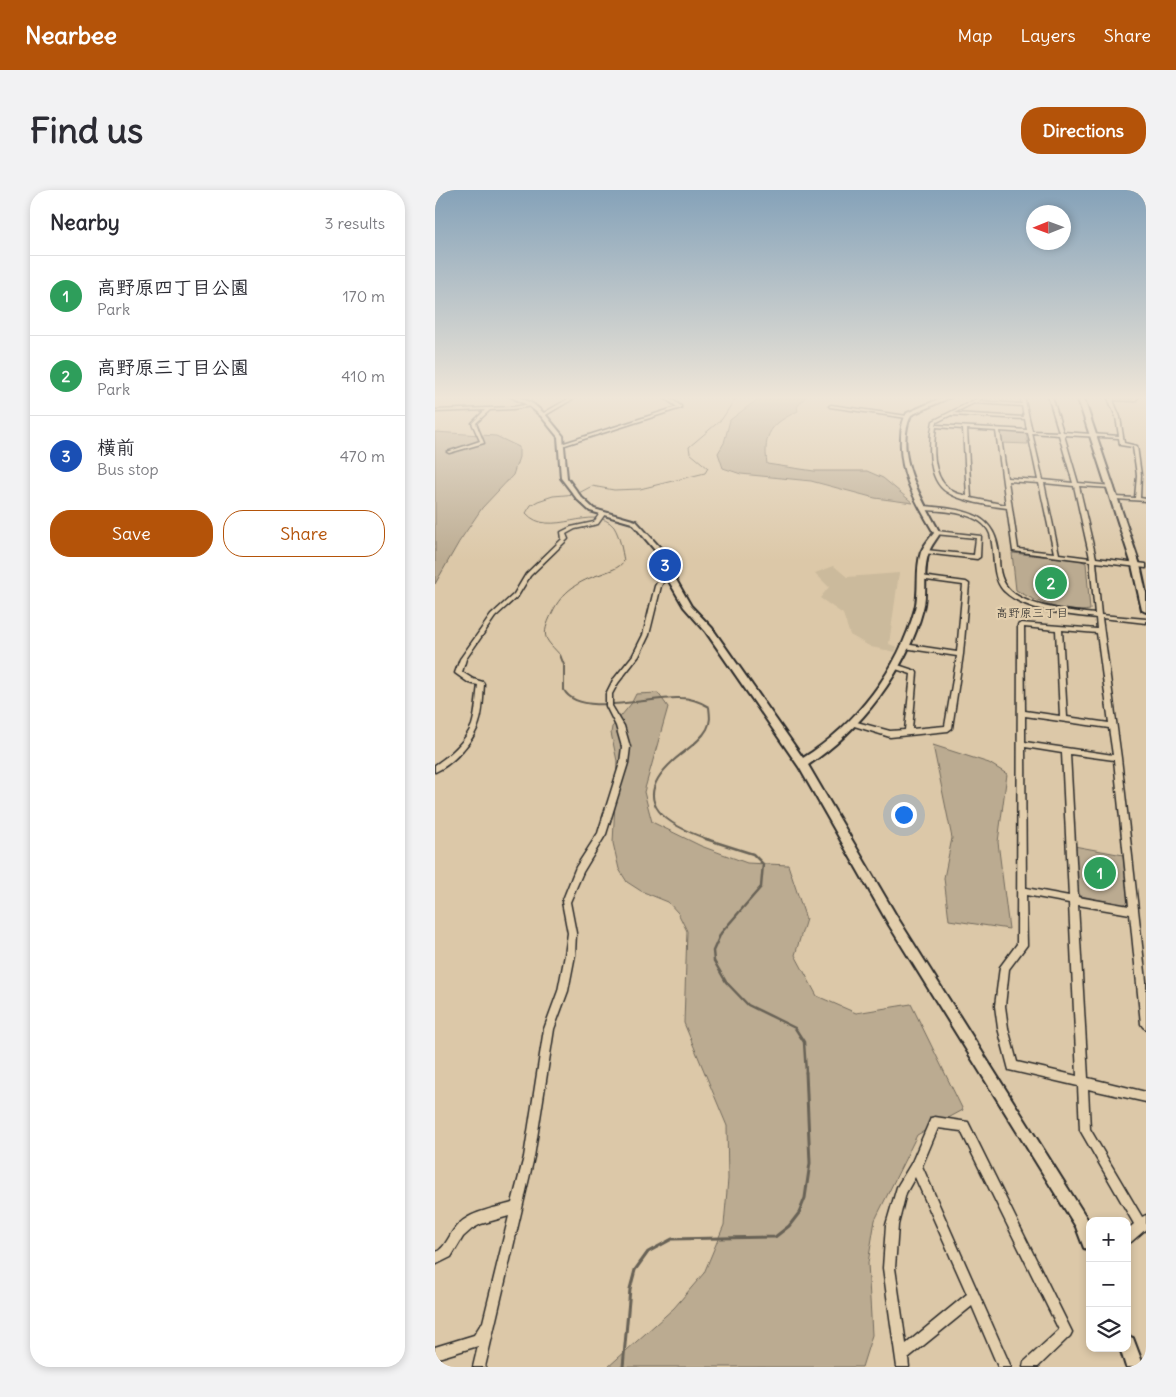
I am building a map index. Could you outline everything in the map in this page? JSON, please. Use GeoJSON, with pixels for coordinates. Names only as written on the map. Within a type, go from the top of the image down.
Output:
{"type":"FeatureCollection","features":[{"type":"Feature","properties":{"kind":"street"},"geometry":{"type":"LineString","coordinates":[[563,451],[564,478],[599,518]]}},
{"type":"Feature","properties":{"kind":"street"},"geometry":{"type":"LineString","coordinates":[[905,451],[904,460],[907,475],[937,533]]}},
{"type":"Feature","properties":{"kind":"street"},"geometry":{"type":"LineString","coordinates":[[933,451],[933,469],[947,490],[996,506],[1008,507]]}},
{"type":"Feature","properties":{"kind":"street"},"geometry":{"type":"LineString","coordinates":[[966,451],[969,497]]}},
{"type":"Feature","properties":{"kind":"street"},"geometry":{"type":"LineString","coordinates":[[1001,451],[1015,550],[1146,566]]}},
{"type":"Feature","properties":{"kind":"street"},"geometry":{"type":"LineString","coordinates":[[1034,451],[1057,555]]}},
{"type":"Feature","properties":{"kind":"street"},"geometry":{"type":"LineString","coordinates":[[1067,451],[1093,559],[1099,631],[1117,758],[1146,1024]]}},
{"type":"Feature","properties":{"kind":"street"},"geometry":{"type":"LineString","coordinates":[[1100,451],[1137,565],[1146,610]]}},
{"type":"Feature","properties":{"kind":"street"},"geometry":{"type":"LineString","coordinates":[[1136,451],[1139,475],[1137,499]]}},
{"type":"Feature","properties":{"kind":"street"},"geometry":{"type":"LineString","coordinates":[[1005,479],[1112,487]]}},
{"type":"Feature","properties":{"kind":"street"},"geometry":{"type":"LineString","coordinates":[[1116,498],[1146,500]]}},
{"type":"Feature","properties":{"kind":"street"},"geometry":{"type":"LineString","coordinates":[[925,508],[964,514],[981,520],[990,529],[999,578],[1007,592],[1015,598],[1041,607],[1146,621]]}},
{"type":"Feature","properties":{"kind":"street"},"geometry":{"type":"LineString","coordinates":[[435,769],[452,757],[469,737],[476,723],[481,684],[471,682],[458,673],[463,659],[493,616],[516,595],[528,574],[565,539],[563,533],[599,518],[634,522],[662,555],[667,571],[688,607],[709,630],[802,764],[893,921],[1076,1214],[1086,1234]]}},
{"type":"Feature","properties":{"kind":"street"},"geometry":{"type":"LineString","coordinates":[[802,764],[829,748],[853,723],[895,666],[919,606],[921,578],[926,552],[937,533]]}},
{"type":"Feature","properties":{"kind":"street"},"geometry":{"type":"LineString","coordinates":[[926,552],[977,557],[979,537],[937,533]]}},
{"type":"Feature","properties":{"kind":"street"},"geometry":{"type":"LineString","coordinates":[[479,1367],[529,1157],[549,1029],[563,991],[570,955],[572,933],[566,902],[579,870],[603,834],[624,763],[626,747],[620,726],[609,703],[615,682],[636,656],[646,635],[658,586],[667,571]]}},
{"type":"Feature","properties":{"kind":"street"},"geometry":{"type":"LineString","coordinates":[[853,723],[890,734],[948,728],[960,654],[966,584],[921,578]]}},
{"type":"Feature","properties":{"kind":"street"},"geometry":{"type":"LineString","coordinates":[[1099,631],[1021,625],[1022,945],[1005,967],[1000,1006],[1003,1028],[1013,1066],[1146,1097]]}},
{"type":"Feature","properties":{"kind":"street"},"geometry":{"type":"LineString","coordinates":[[1059,628],[1063,718]]}},
{"type":"Feature","properties":{"kind":"street"},"geometry":{"type":"LineString","coordinates":[[904,646],[960,654]]}},
{"type":"Feature","properties":{"kind":"street"},"geometry":{"type":"LineString","coordinates":[[895,666],[914,673],[908,733]]}},
{"type":"Feature","properties":{"kind":"street"},"geometry":{"type":"LineString","coordinates":[[1022,713],[1112,726]]}},
{"type":"Feature","properties":{"kind":"street"},"geometry":{"type":"LineString","coordinates":[[1021,744],[1117,758]]}},
{"type":"Feature","properties":{"kind":"street"},"geometry":{"type":"LineString","coordinates":[[1065,751],[1085,1130],[1144,1224],[1131,1235]]}},
{"type":"Feature","properties":{"kind":"street"},"geometry":{"type":"LineString","coordinates":[[1022,890],[1133,911]]}},
{"type":"Feature","properties":{"kind":"street"},"geometry":{"type":"LineString","coordinates":[[902,1362],[889,1259],[892,1225],[901,1191],[916,1166],[935,1122],[964,1126],[1066,1332],[1029,1367]]}},
{"type":"Feature","properties":{"kind":"street"},"geometry":{"type":"LineString","coordinates":[[916,1166],[1005,1367]]}},
{"type":"Feature","properties":{"kind":"street"},"geometry":{"type":"LineString","coordinates":[[435,1259],[445,1255],[463,1228],[476,1221],[518,1207]]}},
{"type":"Feature","properties":{"kind":"street"},"geometry":{"type":"LineString","coordinates":[[902,1362],[974,1296]]}},
{"type":"Feature","properties":{"kind":"street"},"geometry":{"type":"LineString","coordinates":[[435,1353],[478,1340],[493,1313]]}},
{"type":"Feature","properties":{"kind":"street"},"geometry":{"type":"LineString","coordinates":[[1130,1352],[1135,1367]]}},
{"type":"Feature","properties":{"kind":"shaded area"},"geometry":{"type":"Polygon","coordinates":[[[435,451],[519,451],[513,475],[482,508],[459,542],[435,584],[435,451]]]}},
{"type":"Feature","properties":{"kind":"shaded area"},"geometry":{"type":"Polygon","coordinates":[[[719,451],[766,451],[767,464],[814,471],[867,471],[883,478],[913,503],[875,498],[811,481],[741,474],[723,468],[718,453],[719,451]]]}},
{"type":"Feature","properties":{"kind":"shaded area"},"geometry":{"type":"Polygon","coordinates":[[[1012,553],[1080,560],[1086,563],[1090,610],[1061,609],[1032,599],[1016,590],[1012,553]]]}},
{"type":"Feature","properties":{"kind":"shaded area"},"geometry":{"type":"Polygon","coordinates":[[[834,566],[847,577],[899,573],[889,644],[897,647],[895,652],[871,647],[850,635],[843,614],[820,598],[829,587],[815,573],[834,566]]]}},
{"type":"Feature","properties":{"kind":"shaded area"},"geometry":{"type":"Polygon","coordinates":[[[658,693],[668,707],[644,792],[652,822],[701,846],[747,863],[788,865],[806,919],[795,955],[817,996],[856,1013],[911,1004],[963,1110],[917,1135],[875,1220],[868,1263],[872,1335],[862,1367],[608,1367],[674,1308],[704,1273],[724,1225],[728,1179],[727,1126],[684,1023],[687,931],[678,913],[668,902],[641,891],[627,882],[619,869],[613,843],[617,761],[611,733],[612,727],[631,704],[636,694],[658,693]]]}},
{"type":"Feature","properties":{"kind":"shaded area"},"geometry":{"type":"Polygon","coordinates":[[[933,745],[989,763],[1007,774],[998,842],[1009,929],[949,920],[944,878],[952,838],[933,745]]]}},
{"type":"Feature","properties":{"kind":"shaded area"},"geometry":{"type":"Polygon","coordinates":[[[1074,846],[1123,855],[1128,902],[1123,905],[1081,896],[1077,892],[1074,846]]]}},
{"type":"Feature","properties":{"kind":"waterway"},"geometry":{"type":"LineString","coordinates":[[561,656],[548,641],[545,633],[548,621],[556,605],[566,593],[578,584],[614,569],[624,561],[616,531],[606,520],[595,518],[547,523],[536,520],[526,513],[531,505],[553,496],[577,494],[592,486],[614,490],[640,489],[705,473],[708,468],[690,451]]}},
{"type":"Feature","properties":{"kind":"waterway"},"geometry":{"type":"LineString","coordinates":[[560,655],[564,665],[564,690],[572,698],[585,703],[617,704],[680,698],[695,700],[709,707],[710,721],[707,729],[660,776],[654,789],[654,801],[659,811],[668,820],[680,828],[710,840]]}},
{"type":"Feature","properties":{"kind":"waterway"},"geometry":{"type":"LineString","coordinates":[[706,839],[753,854],[763,864],[761,887],[721,933],[713,951],[714,961],[726,982],[748,1005],[795,1028],[804,1042],[806,1073]]}},
{"type":"Feature","properties":{"kind":"waterway"},"geometry":{"type":"LineString","coordinates":[[623,1367],[630,1289],[635,1270],[648,1252],[672,1239],[775,1237],[789,1226],[799,1213],[805,1198],[810,1163],[806,1072]]}},
{"type":"Feature","properties":{"kind":"place","name":"横前"},"geometry":{"type":"Point","coordinates":[665,565]}},
{"type":"Feature","properties":{"kind":"place","name":"高野原三丁目公園"},"geometry":{"type":"Point","coordinates":[1051,583]}},
{"type":"Feature","properties":{"kind":"place","name":"高野原四丁目公園"},"geometry":{"type":"Point","coordinates":[1100,873]}},
{"type":"Feature","properties":{"kind":"district","name":"高野原三丁目"},"geometry":{"type":"Point","coordinates":[1032,612]}}]}
